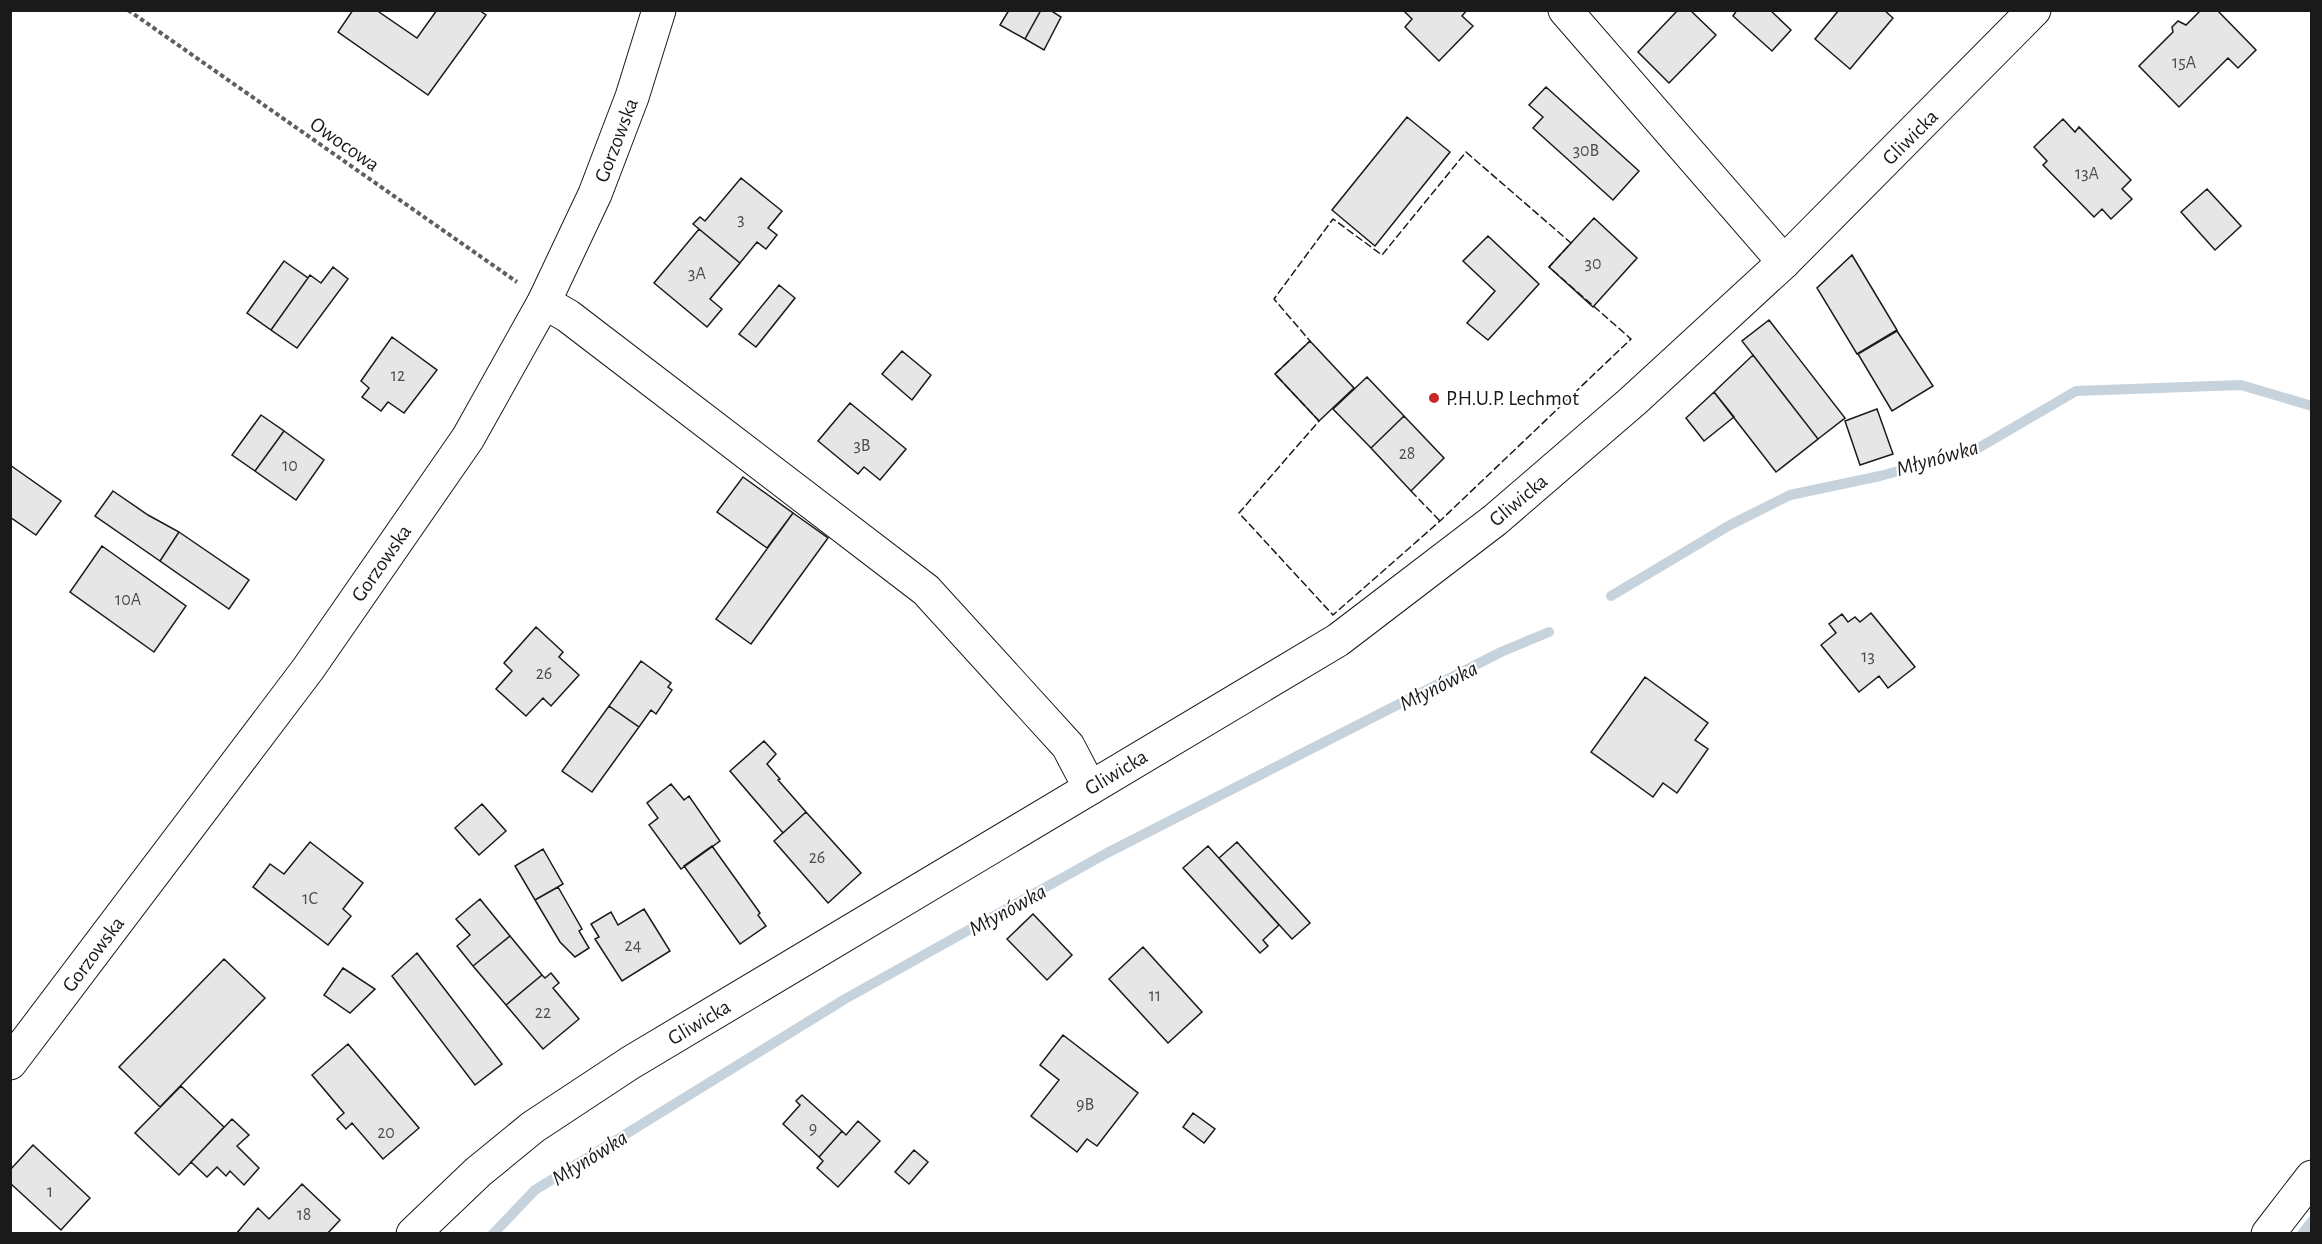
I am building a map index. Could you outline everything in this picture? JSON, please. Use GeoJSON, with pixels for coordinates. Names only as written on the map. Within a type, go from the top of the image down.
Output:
{"type":"FeatureCollection","features":[{"type":"Feature","properties":{"kind":"street","name":"Gorzowska"},"geometry":{"type":"LineString","coordinates":[[10,1063],[314,659],[468,438],[544,302],[595,194],[632,97],[660,10]]}},
{"type":"Feature","properties":{"kind":"street"},"geometry":{"type":"LineString","coordinates":[[1565,10],[1784,262]]}},
{"type":"Feature","properties":{"kind":"street","name":"Gliwicka"},"geometry":{"type":"LineString","coordinates":[[413,1233],[492,1160],[552,1114],[630,1063],[1338,640],[1496,520],[1633,401],[1784,262],[2034,10]]}},
{"type":"Feature","properties":{"kind":"street"},"geometry":{"type":"LineString","coordinates":[[544,302],[568,316],[926,590],[1068,746],[1090,788]]}},
{"type":"Feature","properties":{"kind":"street"},"geometry":{"type":"LineString","coordinates":[[2268,1233],[2312,1177]]}},
{"type":"Feature","properties":{"kind":"path","name":"Owocowa"},"geometry":{"type":"LineString","coordinates":[[128,10],[544,302]]}},
{"type":"Feature","properties":{"kind":"building"},"geometry":{"type":"Polygon","coordinates":[[[353,10],[376,10],[417,38],[437,10],[479,10],[486,15],[428,95],[338,32],[353,10]]]}},
{"type":"Feature","properties":{"kind":"building"},"geometry":{"type":"Polygon","coordinates":[[[1009,10],[1041,10],[1025,39],[1000,25],[1009,10]]]}},
{"type":"Feature","properties":{"kind":"building"},"geometry":{"type":"Polygon","coordinates":[[[1041,10],[1050,10],[1061,17],[1044,50],[1025,39],[1041,10]]]}},
{"type":"Feature","properties":{"kind":"building"},"geometry":{"type":"Polygon","coordinates":[[[1403,10],[1467,10],[1462,16],[1473,26],[1439,61],[1405,27],[1412,19],[1403,10]]]}},
{"type":"Feature","properties":{"kind":"building"},"geometry":{"type":"Polygon","coordinates":[[[1678,10],[1690,10],[1716,35],[1669,83],[1638,52],[1678,10]]]}},
{"type":"Feature","properties":{"kind":"building"},"geometry":{"type":"Polygon","coordinates":[[[1737,10],[1770,10],[1791,30],[1772,51],[1733,16],[1737,10]]]}},
{"type":"Feature","properties":{"kind":"building"},"geometry":{"type":"Polygon","coordinates":[[[1839,10],[1884,10],[1893,18],[1850,69],[1815,39],[1839,10]]]}},
{"type":"Feature","properties":{"kind":"building"},"geometry":{"type":"Polygon","coordinates":[[[2201,10],[2217,10],[2256,50],[2238,68],[2228,58],[2179,107],[2139,66],[2173,32],[2172,27],[2178,21],[2186,25],[2201,10]]]}},
{"type":"Feature","properties":{"kind":"building"},"geometry":{"type":"Polygon","coordinates":[[[1546,87],[1639,171],[1613,200],[1533,128],[1543,117],[1529,105],[1546,87]]]}},
{"type":"Feature","properties":{"kind":"building"},"geometry":{"type":"Polygon","coordinates":[[[1407,117],[1450,152],[1375,246],[1332,210],[1407,117]]]}},
{"type":"Feature","properties":{"kind":"building"},"geometry":{"type":"Polygon","coordinates":[[[2063,119],[2075,132],[2079,127],[2131,180],[2122,189],[2132,199],[2111,219],[2102,209],[2094,217],[2043,165],[2047,161],[2034,147],[2063,119]]]}},
{"type":"Feature","properties":{"kind":"building"},"geometry":{"type":"Polygon","coordinates":[[[741,178],[782,211],[768,228],[777,235],[766,249],[757,242],[740,263],[693,224],[700,217],[705,221],[741,178]]]}},
{"type":"Feature","properties":{"kind":"building"},"geometry":{"type":"Polygon","coordinates":[[[2207,189],[2241,226],[2215,250],[2181,212],[2207,189]]]}},
{"type":"Feature","properties":{"kind":"building"},"geometry":{"type":"Polygon","coordinates":[[[1594,218],[1637,258],[1593,307],[1549,267],[1594,218]]]}},
{"type":"Feature","properties":{"kind":"building"},"geometry":{"type":"Polygon","coordinates":[[[699,229],[740,263],[710,299],[722,309],[707,327],[654,283],[699,229]]]}},
{"type":"Feature","properties":{"kind":"building"},"geometry":{"type":"Polygon","coordinates":[[[1488,236],[1539,284],[1488,340],[1467,323],[1495,291],[1463,261],[1488,236]]]}},
{"type":"Feature","properties":{"kind":"building"},"geometry":{"type":"Polygon","coordinates":[[[1852,255],[1897,330],[1857,354],[1817,288],[1852,255]]]}},
{"type":"Feature","properties":{"kind":"building"},"geometry":{"type":"Polygon","coordinates":[[[284,261],[308,278],[271,330],[247,313],[284,261]]]}},
{"type":"Feature","properties":{"kind":"building"},"geometry":{"type":"Polygon","coordinates":[[[333,267],[348,279],[297,348],[271,330],[310,275],[321,283],[333,267]]]}},
{"type":"Feature","properties":{"kind":"building"},"geometry":{"type":"Polygon","coordinates":[[[779,285],[795,298],[756,347],[739,334],[779,285]]]}},
{"type":"Feature","properties":{"kind":"building"},"geometry":{"type":"Polygon","coordinates":[[[1769,320],[1845,418],[1818,439],[1742,341],[1769,320]]]}},
{"type":"Feature","properties":{"kind":"building"},"geometry":{"type":"Polygon","coordinates":[[[1897,331],[1933,386],[1892,411],[1858,354],[1897,331]]]}},
{"type":"Feature","properties":{"kind":"building"},"geometry":{"type":"Polygon","coordinates":[[[392,337],[437,370],[404,413],[388,402],[381,411],[362,397],[369,388],[361,381],[392,337]]]}},
{"type":"Feature","properties":{"kind":"building"},"geometry":{"type":"Polygon","coordinates":[[[1310,341],[1354,388],[1319,421],[1275,374],[1310,341]]]}},
{"type":"Feature","properties":{"kind":"building"},"geometry":{"type":"Polygon","coordinates":[[[902,351],[931,375],[912,400],[882,374],[902,351]]]}},
{"type":"Feature","properties":{"kind":"building"},"geometry":{"type":"Polygon","coordinates":[[[1753,355],[1818,439],[1776,472],[1714,392],[1753,355]]]}},
{"type":"Feature","properties":{"kind":"building"},"geometry":{"type":"Polygon","coordinates":[[[1367,377],[1404,416],[1371,448],[1333,409],[1367,377]]]}},
{"type":"Feature","properties":{"kind":"building"},"geometry":{"type":"Polygon","coordinates":[[[1714,392],[1734,417],[1704,441],[1686,418],[1714,392]]]}},
{"type":"Feature","properties":{"kind":"building"},"geometry":{"type":"Polygon","coordinates":[[[850,403],[906,449],[880,480],[864,467],[858,474],[818,441],[850,403]]]}},
{"type":"Feature","properties":{"kind":"building"},"geometry":{"type":"Polygon","coordinates":[[[1877,409],[1893,454],[1860,465],[1845,421],[1877,409]]]}},
{"type":"Feature","properties":{"kind":"building"},"geometry":{"type":"Polygon","coordinates":[[[261,415],[284,431],[255,471],[232,455],[261,415]]]}},
{"type":"Feature","properties":{"kind":"building"},"geometry":{"type":"Polygon","coordinates":[[[1404,416],[1444,458],[1411,491],[1371,448],[1404,416]]]}},
{"type":"Feature","properties":{"kind":"building"},"geometry":{"type":"Polygon","coordinates":[[[284,431],[324,460],[296,500],[255,471],[284,431]]]}},
{"type":"Feature","properties":{"kind":"building"},"geometry":{"type":"Polygon","coordinates":[[[10,465],[61,501],[36,535],[10,517],[10,465]]]}},
{"type":"Feature","properties":{"kind":"building"},"geometry":{"type":"Polygon","coordinates":[[[743,477],[793,513],[767,548],[717,512],[743,477]]]}},
{"type":"Feature","properties":{"kind":"building"},"geometry":{"type":"Polygon","coordinates":[[[113,491],[148,515],[179,532],[160,561],[95,516],[113,491]]]}},
{"type":"Feature","properties":{"kind":"building"},"geometry":{"type":"Polygon","coordinates":[[[793,513],[828,538],[751,644],[716,619],[793,513]]]}},
{"type":"Feature","properties":{"kind":"building"},"geometry":{"type":"Polygon","coordinates":[[[179,532],[249,580],[229,609],[160,561],[179,532]]]}},
{"type":"Feature","properties":{"kind":"building"},"geometry":{"type":"Polygon","coordinates":[[[102,546],[186,606],[154,652],[70,592],[102,546]]]}},
{"type":"Feature","properties":{"kind":"building"},"geometry":{"type":"Polygon","coordinates":[[[1871,613],[1915,667],[1888,688],[1879,676],[1859,692],[1821,645],[1836,633],[1829,624],[1842,614],[1848,622],[1855,617],[1860,622],[1871,613]]]}},
{"type":"Feature","properties":{"kind":"building"},"geometry":{"type":"Polygon","coordinates":[[[536,627],[563,652],[559,657],[579,675],[551,706],[543,698],[526,716],[496,689],[512,671],[504,663],[536,627]]]}},
{"type":"Feature","properties":{"kind":"building"},"geometry":{"type":"Polygon","coordinates":[[[641,661],[671,683],[668,687],[672,690],[656,714],[651,710],[639,727],[609,706],[641,661]]]}},
{"type":"Feature","properties":{"kind":"building"},"geometry":{"type":"Polygon","coordinates":[[[1645,677],[1708,723],[1695,740],[1708,749],[1677,793],[1663,783],[1653,797],[1591,752],[1645,677]]]}},
{"type":"Feature","properties":{"kind":"building"},"geometry":{"type":"Polygon","coordinates":[[[609,706],[639,727],[592,792],[562,771],[609,706]]]}},
{"type":"Feature","properties":{"kind":"building"},"geometry":{"type":"Polygon","coordinates":[[[764,741],[776,754],[767,764],[806,812],[783,833],[730,771],[764,741]]]}},
{"type":"Feature","properties":{"kind":"building"},"geometry":{"type":"Polygon","coordinates":[[[671,784],[684,800],[689,796],[720,841],[681,869],[649,825],[658,818],[647,803],[671,784]]]}},
{"type":"Feature","properties":{"kind":"building"},"geometry":{"type":"Polygon","coordinates":[[[482,804],[506,831],[479,855],[455,828],[482,804]]]}},
{"type":"Feature","properties":{"kind":"building"},"geometry":{"type":"Polygon","coordinates":[[[806,812],[861,873],[828,903],[774,841],[806,812]]]}},
{"type":"Feature","properties":{"kind":"building"},"geometry":{"type":"Polygon","coordinates":[[[310,842],[363,883],[343,909],[351,916],[328,945],[253,887],[270,864],[284,874],[310,842]]]}},
{"type":"Feature","properties":{"kind":"building"},"geometry":{"type":"Polygon","coordinates":[[[1237,842],[1310,923],[1292,939],[1219,858],[1237,842]]]}},
{"type":"Feature","properties":{"kind":"building"},"geometry":{"type":"Polygon","coordinates":[[[712,846],[760,913],[758,915],[766,926],[740,944],[684,866],[712,846]]]}},
{"type":"Feature","properties":{"kind":"building"},"geometry":{"type":"Polygon","coordinates":[[[1208,846],[1279,925],[1263,940],[1268,946],[1260,953],[1183,868],[1208,846]]]}},
{"type":"Feature","properties":{"kind":"building"},"geometry":{"type":"Polygon","coordinates":[[[543,849],[563,884],[535,900],[515,866],[543,849]]]}},
{"type":"Feature","properties":{"kind":"building"},"geometry":{"type":"Polygon","coordinates":[[[558,887],[582,929],[579,931],[589,948],[575,957],[560,942],[535,900],[558,887]]]}},
{"type":"Feature","properties":{"kind":"building"},"geometry":{"type":"Polygon","coordinates":[[[480,899],[510,936],[473,966],[457,946],[470,935],[456,919],[480,899]]]}},
{"type":"Feature","properties":{"kind":"building"},"geometry":{"type":"Polygon","coordinates":[[[644,909],[670,951],[622,981],[595,939],[599,937],[591,924],[611,912],[618,925],[644,909]]]}},
{"type":"Feature","properties":{"kind":"building"},"geometry":{"type":"Polygon","coordinates":[[[1033,914],[1072,955],[1047,980],[1007,939],[1033,914]]]}},
{"type":"Feature","properties":{"kind":"building"},"geometry":{"type":"Polygon","coordinates":[[[510,936],[542,975],[506,1005],[473,966],[510,936]]]}},
{"type":"Feature","properties":{"kind":"building"},"geometry":{"type":"Polygon","coordinates":[[[1143,947],[1202,1012],[1168,1043],[1109,979],[1143,947]]]}},
{"type":"Feature","properties":{"kind":"building"},"geometry":{"type":"Polygon","coordinates":[[[417,953],[502,1064],[475,1085],[392,976],[417,953]]]}},
{"type":"Feature","properties":{"kind":"building"},"geometry":{"type":"Polygon","coordinates":[[[224,959],[265,998],[160,1107],[119,1067],[224,959]]]}},
{"type":"Feature","properties":{"kind":"building"},"geometry":{"type":"Polygon","coordinates":[[[343,968],[375,989],[350,1013],[324,995],[343,968]]]}},
{"type":"Feature","properties":{"kind":"building"},"geometry":{"type":"Polygon","coordinates":[[[551,973],[559,983],[553,988],[579,1019],[543,1049],[506,1005],[542,975],[545,978],[551,973]]]}},
{"type":"Feature","properties":{"kind":"building"},"geometry":{"type":"Polygon","coordinates":[[[1063,1035],[1138,1093],[1097,1146],[1087,1139],[1077,1152],[1031,1116],[1059,1080],[1040,1065],[1063,1035]]]}},
{"type":"Feature","properties":{"kind":"building"},"geometry":{"type":"Polygon","coordinates":[[[348,1044],[419,1128],[383,1159],[352,1123],[346,1129],[337,1119],[344,1113],[312,1075],[348,1044]]]}},
{"type":"Feature","properties":{"kind":"building"},"geometry":{"type":"Polygon","coordinates":[[[181,1086],[224,1127],[179,1175],[135,1133],[181,1086]]]}},
{"type":"Feature","properties":{"kind":"building"},"geometry":{"type":"Polygon","coordinates":[[[802,1095],[842,1131],[819,1157],[783,1124],[800,1105],[796,1101],[802,1095]]]}},
{"type":"Feature","properties":{"kind":"building"},"geometry":{"type":"Polygon","coordinates":[[[1193,1113],[1215,1129],[1204,1143],[1183,1127],[1193,1113]]]}},
{"type":"Feature","properties":{"kind":"building"},"geometry":{"type":"Polygon","coordinates":[[[232,1119],[249,1135],[237,1146],[259,1168],[244,1185],[230,1171],[226,1176],[217,1167],[207,1177],[191,1162],[232,1119]]]}},
{"type":"Feature","properties":{"kind":"building"},"geometry":{"type":"Polygon","coordinates":[[[858,1121],[880,1141],[838,1187],[817,1168],[823,1161],[819,1157],[842,1131],[846,1135],[858,1121]]]}},
{"type":"Feature","properties":{"kind":"building"},"geometry":{"type":"Polygon","coordinates":[[[33,1145],[90,1198],[61,1230],[10,1183],[10,1170],[33,1145]]]}},
{"type":"Feature","properties":{"kind":"building"},"geometry":{"type":"Polygon","coordinates":[[[914,1150],[928,1162],[909,1184],[895,1172],[914,1150]]]}},
{"type":"Feature","properties":{"kind":"building"},"geometry":{"type":"Polygon","coordinates":[[[302,1184],[340,1220],[327,1234],[236,1234],[258,1208],[269,1219],[302,1184]]]}},
{"type":"Feature","properties":{"kind":"waterway","name":"Młynówka"},"geometry":{"type":"LineString","coordinates":[[1611,596],[1730,525],[1790,495],[1880,476],[1975,450],[2076,391],[2241,385],[2312,406]]}},
{"type":"Feature","properties":{"kind":"waterway","name":"Młynówka"},"geometry":{"type":"LineString","coordinates":[[493,1234],[535,1190],[845,999],[1107,853],[1501,652],[1549,632]]}},
{"type":"Feature","properties":{"kind":"waterway"},"geometry":{"type":"LineString","coordinates":[[2302,1234],[2312,1221]]}},
{"type":"Feature","properties":{"kind":"fence"},"geometry":{"type":"LineString","coordinates":[[1466,152],[1571,243],[1549,267],[1631,339],[1440,521],[1333,615],[1239,513],[1319,421],[1275,374],[1310,341],[1274,299],[1333,219],[1382,255],[1466,152]]}},
{"type":"Feature","properties":{"kind":"fence"},"geometry":{"type":"LineString","coordinates":[[1411,491],[1440,521]]}},
{"type":"Feature","properties":{"kind":"place","name":"P.H.U.P. Lechmot"},"geometry":{"type":"Point","coordinates":[1434,398]}}]}
